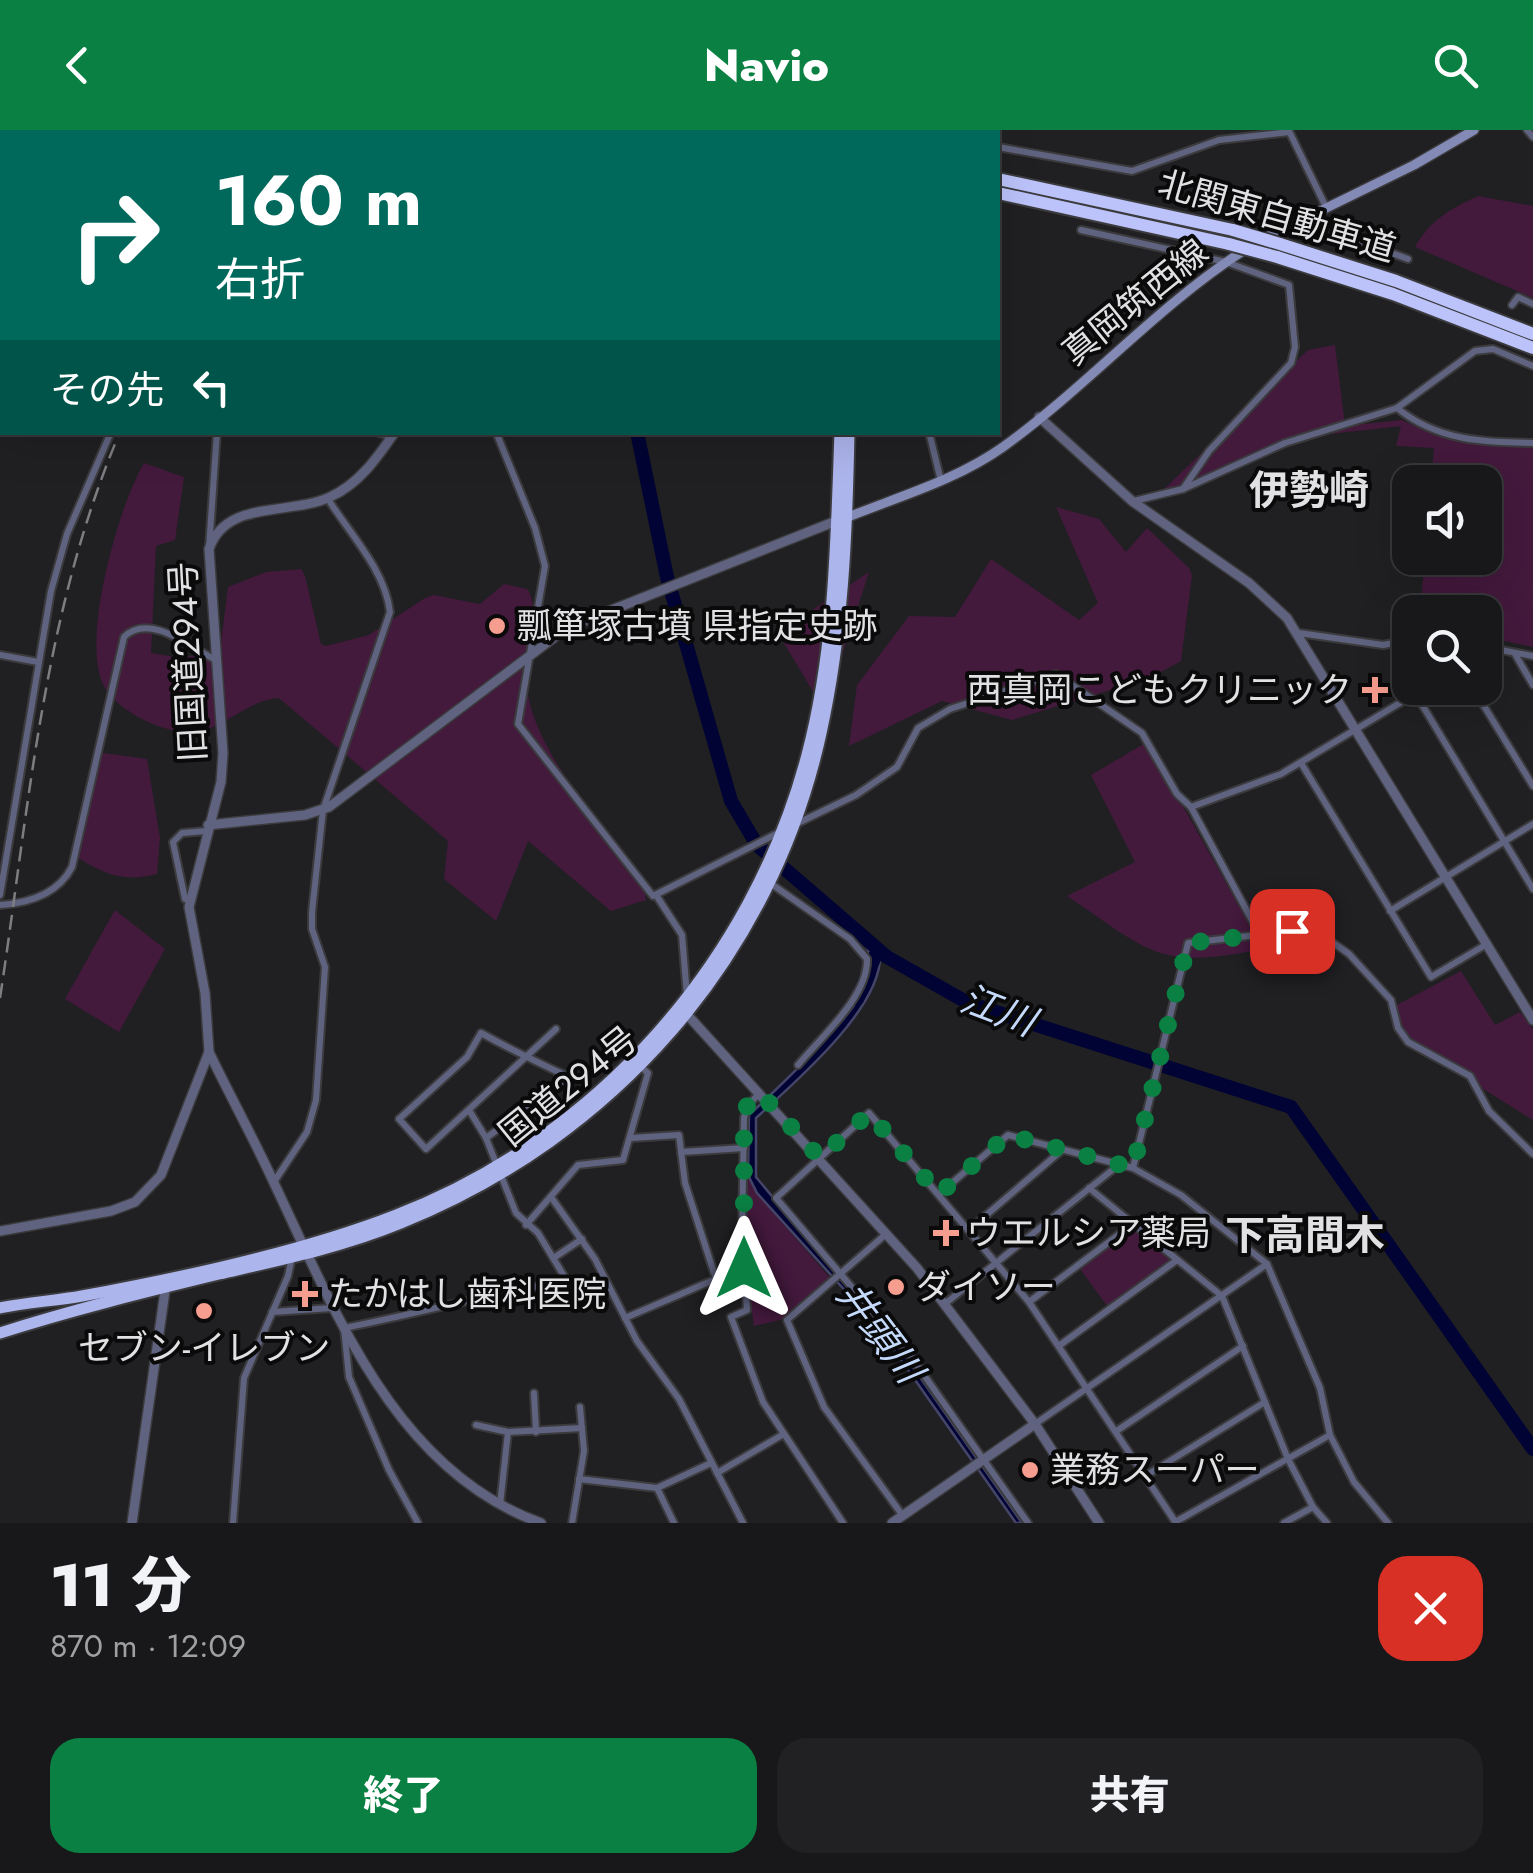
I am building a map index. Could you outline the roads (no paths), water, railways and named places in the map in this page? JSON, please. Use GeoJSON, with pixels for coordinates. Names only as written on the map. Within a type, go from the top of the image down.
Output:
{"type":"FeatureCollection","features":[{"type":"Feature","properties":{"kind":"highway","name":"北関東自動車道"},"geometry":{"type":"LineString","coordinates":[[1000,179],[1396,280],[1533,334]]}},
{"type":"Feature","properties":{"kind":"highway","name":"北関東自動車道"},"geometry":{"type":"LineString","coordinates":[[1000,193],[1231,237]]}},
{"type":"Feature","properties":{"kind":"highway","name":"北関東自動車道"},"geometry":{"type":"LineString","coordinates":[[1278,250],[1533,348]]}},
{"type":"Feature","properties":{"kind":"highway","name":"国道294号"},"geometry":{"type":"LineString","coordinates":[[501,1170],[590,1100],[685,1006],[731,953],[768,878],[773,848],[807,755],[823,679],[842,519],[840,435]]}},
{"type":"Feature","properties":{"kind":"highway","name":"国道294号"},"geometry":{"type":"LineString","coordinates":[[773,848],[794,824],[815,758],[832,679],[849,435]]}},
{"type":"Feature","properties":{"kind":"highway","name":"国道294号"},"geometry":{"type":"LineString","coordinates":[[0,1308],[165,1282],[400,1224],[570,1128],[641,1067],[685,1006]]}},
{"type":"Feature","properties":{"kind":"highway","name":"国道294号"},"geometry":{"type":"LineString","coordinates":[[0,1332],[165,1282]]}},
{"type":"Feature","properties":{"kind":"main road","name":"真岡筑西線"},"geometry":{"type":"LineString","coordinates":[[842,519],[941,482],[1002,448],[1226,262],[1474,130]]}},
{"type":"Feature","properties":{"kind":"street"},"geometry":{"type":"LineString","coordinates":[[1526,130],[1533,136]]}},
{"type":"Feature","properties":{"kind":"street"},"geometry":{"type":"LineString","coordinates":[[1000,147],[1132,172],[1219,140],[1288,131],[1326,207]]}},
{"type":"Feature","properties":{"kind":"street"},"geometry":{"type":"LineString","coordinates":[[1300,220],[1408,260]]}},
{"type":"Feature","properties":{"kind":"street"},"geometry":{"type":"LineString","coordinates":[[1082,230],[1226,262],[1289,285],[1296,347],[1282,377],[1263,391],[1209,450],[1184,489]]}},
{"type":"Feature","properties":{"kind":"street"},"geometry":{"type":"LineString","coordinates":[[1512,305],[1518,298],[1533,304]]}},
{"type":"Feature","properties":{"kind":"street"},"geometry":{"type":"LineString","coordinates":[[1493,349],[1498,338]]}},
{"type":"Feature","properties":{"kind":"street"},"geometry":{"type":"LineString","coordinates":[[1132,501],[1184,489],[1285,443],[1396,408],[1448,367],[1475,352],[1493,349],[1533,366]]}},
{"type":"Feature","properties":{"kind":"street"},"geometry":{"type":"LineString","coordinates":[[1396,408],[1412,421],[1454,439],[1533,443]]}},
{"type":"Feature","properties":{"kind":"street"},"geometry":{"type":"LineString","coordinates":[[1039,417],[1132,501],[1262,594],[1299,633],[1533,1020]]}},
{"type":"Feature","properties":{"kind":"street"},"geometry":{"type":"LineString","coordinates":[[0,895],[38,662],[67,534],[110,435]]}},
{"type":"Feature","properties":{"kind":"street"},"geometry":{"type":"LineString","coordinates":[[208,549],[217,435]]}},
{"type":"Feature","properties":{"kind":"street","name":"旧国道294号"},"geometry":{"type":"LineString","coordinates":[[0,1231],[110,1212],[150,1190],[161,1174],[209,1052],[190,900],[221,782],[223,753],[208,549],[214,535],[236,516],[328,499],[350,486],[393,435]]}},
{"type":"Feature","properties":{"kind":"street"},"geometry":{"type":"LineString","coordinates":[[497,435],[545,564],[518,724],[542,760],[656,894],[682,935],[685,1006],[946,1304],[1035,1424],[1099,1523]]}},
{"type":"Feature","properties":{"kind":"street"},"geometry":{"type":"LineString","coordinates":[[930,435],[941,482]]}},
{"type":"Feature","properties":{"kind":"street"},"geometry":{"type":"LineString","coordinates":[[274,1182],[307,1132],[316,1100],[325,966],[312,929],[312,912],[322,810],[390,612],[388,594],[377,572],[328,499]]}},
{"type":"Feature","properties":{"kind":"street"},"geometry":{"type":"LineString","coordinates":[[190,900],[185,899],[176,868],[173,842],[182,833],[322,810],[366,782],[532,653],[584,621],[842,519]]}},
{"type":"Feature","properties":{"kind":"street"},"geometry":{"type":"LineString","coordinates":[[0,905],[48,893],[66,878],[72,866],[124,637],[137,627],[152,627],[216,660]]}},
{"type":"Feature","properties":{"kind":"street"},"geometry":{"type":"LineString","coordinates":[[1299,633],[1392,643]]}},
{"type":"Feature","properties":{"kind":"street"},"geometry":{"type":"LineString","coordinates":[[1502,651],[1533,656]]}},
{"type":"Feature","properties":{"kind":"street"},"geometry":{"type":"LineString","coordinates":[[1514,653],[1533,685]]}},
{"type":"Feature","properties":{"kind":"street"},"geometry":{"type":"LineString","coordinates":[[0,654],[38,662]]}},
{"type":"Feature","properties":{"kind":"street"},"geometry":{"type":"LineString","coordinates":[[782,831],[856,795],[898,767],[918,728],[950,709],[1056,674],[1132,723],[1176,794],[1191,806],[1262,937]]}},
{"type":"Feature","properties":{"kind":"street"},"geometry":{"type":"LineString","coordinates":[[1191,806],[1255,787],[1396,705]]}},
{"type":"Feature","properties":{"kind":"street"},"geometry":{"type":"LineString","coordinates":[[1423,705],[1533,888]]}},
{"type":"Feature","properties":{"kind":"street"},"geometry":{"type":"LineString","coordinates":[[1483,705],[1533,786]]}},
{"type":"Feature","properties":{"kind":"street"},"geometry":{"type":"LineString","coordinates":[[1301,763],[1431,977],[1487,944]]}},
{"type":"Feature","properties":{"kind":"street"},"geometry":{"type":"LineString","coordinates":[[1390,911],[1533,824]]}},
{"type":"Feature","properties":{"kind":"street"},"geometry":{"type":"LineString","coordinates":[[656,894],[746,850],[773,848]]}},
{"type":"Feature","properties":{"kind":"street"},"geometry":{"type":"LineString","coordinates":[[768,878],[850,939],[867,960],[865,978],[856,994],[798,1066]]}},
{"type":"Feature","properties":{"kind":"street"},"geometry":{"type":"LineString","coordinates":[[1133,1168],[1188,943],[1262,937],[1292,931],[1294,926],[1333,940],[1391,1000],[1398,1028],[1408,1042],[1470,1076],[1489,1111],[1533,1154]]}},
{"type":"Feature","properties":{"kind":"street"},"geometry":{"type":"LineString","coordinates":[[486,1138],[569,1077],[528,1058],[481,1033],[467,1056],[399,1119],[426,1149],[528,1058],[556,1030]]}},
{"type":"Feature","properties":{"kind":"street"},"geometry":{"type":"LineString","coordinates":[[209,1052],[274,1182],[299,1252],[344,1328],[420,1440],[477,1494],[521,1520],[541,1523]]}},
{"type":"Feature","properties":{"kind":"street"},"geometry":{"type":"LineString","coordinates":[[526,1225],[578,1165],[622,1160],[648,1073],[641,1067]]}},
{"type":"Feature","properties":{"kind":"street"},"geometry":{"type":"LineString","coordinates":[[762,1094],[747,1106],[744,1148],[747,1310],[731,1317],[763,1402],[842,1523]]}},
{"type":"Feature","properties":{"kind":"street"},"geometry":{"type":"LineString","coordinates":[[344,1328],[459,1305],[476,1296],[567,1281],[555,1257],[516,1213],[501,1170],[470,1110]]}},
{"type":"Feature","properties":{"kind":"street"},"geometry":{"type":"LineString","coordinates":[[1028,1523],[986,1458],[842,1274],[776,1198],[869,1113],[1029,1302],[1089,1386],[1176,1522],[1330,1435]]}},
{"type":"Feature","properties":{"kind":"street"},"geometry":{"type":"LineString","coordinates":[[631,1138],[679,1135],[685,1183],[716,1279]]}},
{"type":"Feature","properties":{"kind":"street"},"geometry":{"type":"LineString","coordinates":[[939,1194],[1008,1135],[1133,1168],[1181,1195],[1267,1264],[1320,1388],[1330,1435],[1354,1482],[1388,1523]]}},
{"type":"Feature","properties":{"kind":"street"},"geometry":{"type":"LineString","coordinates":[[681,1152],[744,1148]]}},
{"type":"Feature","properties":{"kind":"street"},"geometry":{"type":"LineString","coordinates":[[970,1230],[1061,1150]]}},
{"type":"Feature","properties":{"kind":"street"},"geometry":{"type":"LineString","coordinates":[[946,1304],[1117,1166]]}},
{"type":"Feature","properties":{"kind":"street"},"geometry":{"type":"LineString","coordinates":[[1089,1188],[1222,1296],[1288,1459],[1313,1507],[1327,1523]]}},
{"type":"Feature","properties":{"kind":"street"},"geometry":{"type":"LineString","coordinates":[[551,1197],[582,1240],[625,1318],[679,1399],[743,1523]]}},
{"type":"Feature","properties":{"kind":"street"},"geometry":{"type":"LineString","coordinates":[[1029,1302],[1134,1224]]}},
{"type":"Feature","properties":{"kind":"street"},"geometry":{"type":"LineString","coordinates":[[887,1233],[787,1320],[806,1374],[830,1418],[903,1516]]}},
{"type":"Feature","properties":{"kind":"street"},"geometry":{"type":"LineString","coordinates":[[555,1257],[582,1240]]}},
{"type":"Feature","properties":{"kind":"street"},"geometry":{"type":"LineString","coordinates":[[233,1523],[244,1378],[299,1252]]}},
{"type":"Feature","properties":{"kind":"street"},"geometry":{"type":"LineString","coordinates":[[1060,1345],[1178,1260]]}},
{"type":"Feature","properties":{"kind":"street"},"geometry":{"type":"LineString","coordinates":[[892,1523],[1267,1264]]}},
{"type":"Feature","properties":{"kind":"street"},"geometry":{"type":"LineString","coordinates":[[625,1318],[744,1268]]}},
{"type":"Feature","properties":{"kind":"street"},"geometry":{"type":"LineString","coordinates":[[132,1523],[165,1282]]}},
{"type":"Feature","properties":{"kind":"street"},"geometry":{"type":"LineString","coordinates":[[272,1312],[332,1308]]}},
{"type":"Feature","properties":{"kind":"street"},"geometry":{"type":"LineString","coordinates":[[344,1328],[349,1377],[389,1470],[414,1508],[418,1523]]}},
{"type":"Feature","properties":{"kind":"street"},"geometry":{"type":"LineString","coordinates":[[1118,1430],[1242,1346]]}},
{"type":"Feature","properties":{"kind":"street"},"geometry":{"type":"LineString","coordinates":[[534,1393],[536,1432]]}},
{"type":"Feature","properties":{"kind":"street"},"geometry":{"type":"LineString","coordinates":[[1147,1476],[1265,1402]]}},
{"type":"Feature","properties":{"kind":"street"},"geometry":{"type":"LineString","coordinates":[[572,1523],[579,1478],[580,1406]]}},
{"type":"Feature","properties":{"kind":"street"},"geometry":{"type":"LineString","coordinates":[[476,1425],[508,1432],[582,1428]]}},
{"type":"Feature","properties":{"kind":"street"},"geometry":{"type":"LineString","coordinates":[[500,1506],[508,1432]]}},
{"type":"Feature","properties":{"kind":"street"},"geometry":{"type":"LineString","coordinates":[[717,1473],[782,1435]]}},
{"type":"Feature","properties":{"kind":"street"},"geometry":{"type":"LineString","coordinates":[[579,1478],[658,1488],[711,1463]]}},
{"type":"Feature","properties":{"kind":"street"},"geometry":{"type":"LineString","coordinates":[[658,1488],[674,1523]]}},
{"type":"Feature","properties":{"kind":"street"},"geometry":{"type":"LineString","coordinates":[[1284,1523],[1313,1507]]}},
{"type":"Feature","properties":{"kind":"waterway","name":"江川"},"geometry":{"type":"LineString","coordinates":[[638,435],[667,577],[731,801],[757,845],[887,957],[968,1003],[1291,1107],[1533,1449]]}},
{"type":"Feature","properties":{"kind":"waterway","name":"井頭川"},"geometry":{"type":"LineString","coordinates":[[857,999],[875,956]]}},
{"type":"Feature","properties":{"kind":"railway"},"geometry":{"type":"LineString","coordinates":[[0,998],[30,783],[56,640],[94,500],[119,435]]}},
{"type":"Feature","properties":{"kind":"place","name":"瓢箪塚古墳 県指定史跡"},"geometry":{"type":"Point","coordinates":[497,626]}},
{"type":"Feature","properties":{"kind":"place","name":"西真岡こどもクリニック"},"geometry":{"type":"Point","coordinates":[1375,690]}},
{"type":"Feature","properties":{"kind":"place","name":"ウエルシア薬局"},"geometry":{"type":"Point","coordinates":[946,1233]}},
{"type":"Feature","properties":{"kind":"place","name":"ダイソー"},"geometry":{"type":"Point","coordinates":[896,1287]}},
{"type":"Feature","properties":{"kind":"place","name":"たかはし歯科医院"},"geometry":{"type":"Point","coordinates":[305,1294]}},
{"type":"Feature","properties":{"kind":"place","name":"セブン-イレブン"},"geometry":{"type":"Point","coordinates":[204,1311]}},
{"type":"Feature","properties":{"kind":"place","name":"業務スーパー"},"geometry":{"type":"Point","coordinates":[1030,1470]}},
{"type":"Feature","properties":{"kind":"district","name":"伊勢崎"},"geometry":{"type":"Point","coordinates":[1309,490]}},
{"type":"Feature","properties":{"kind":"district","name":"下高間木"},"geometry":{"type":"Point","coordinates":[1305,1235]}}]}
